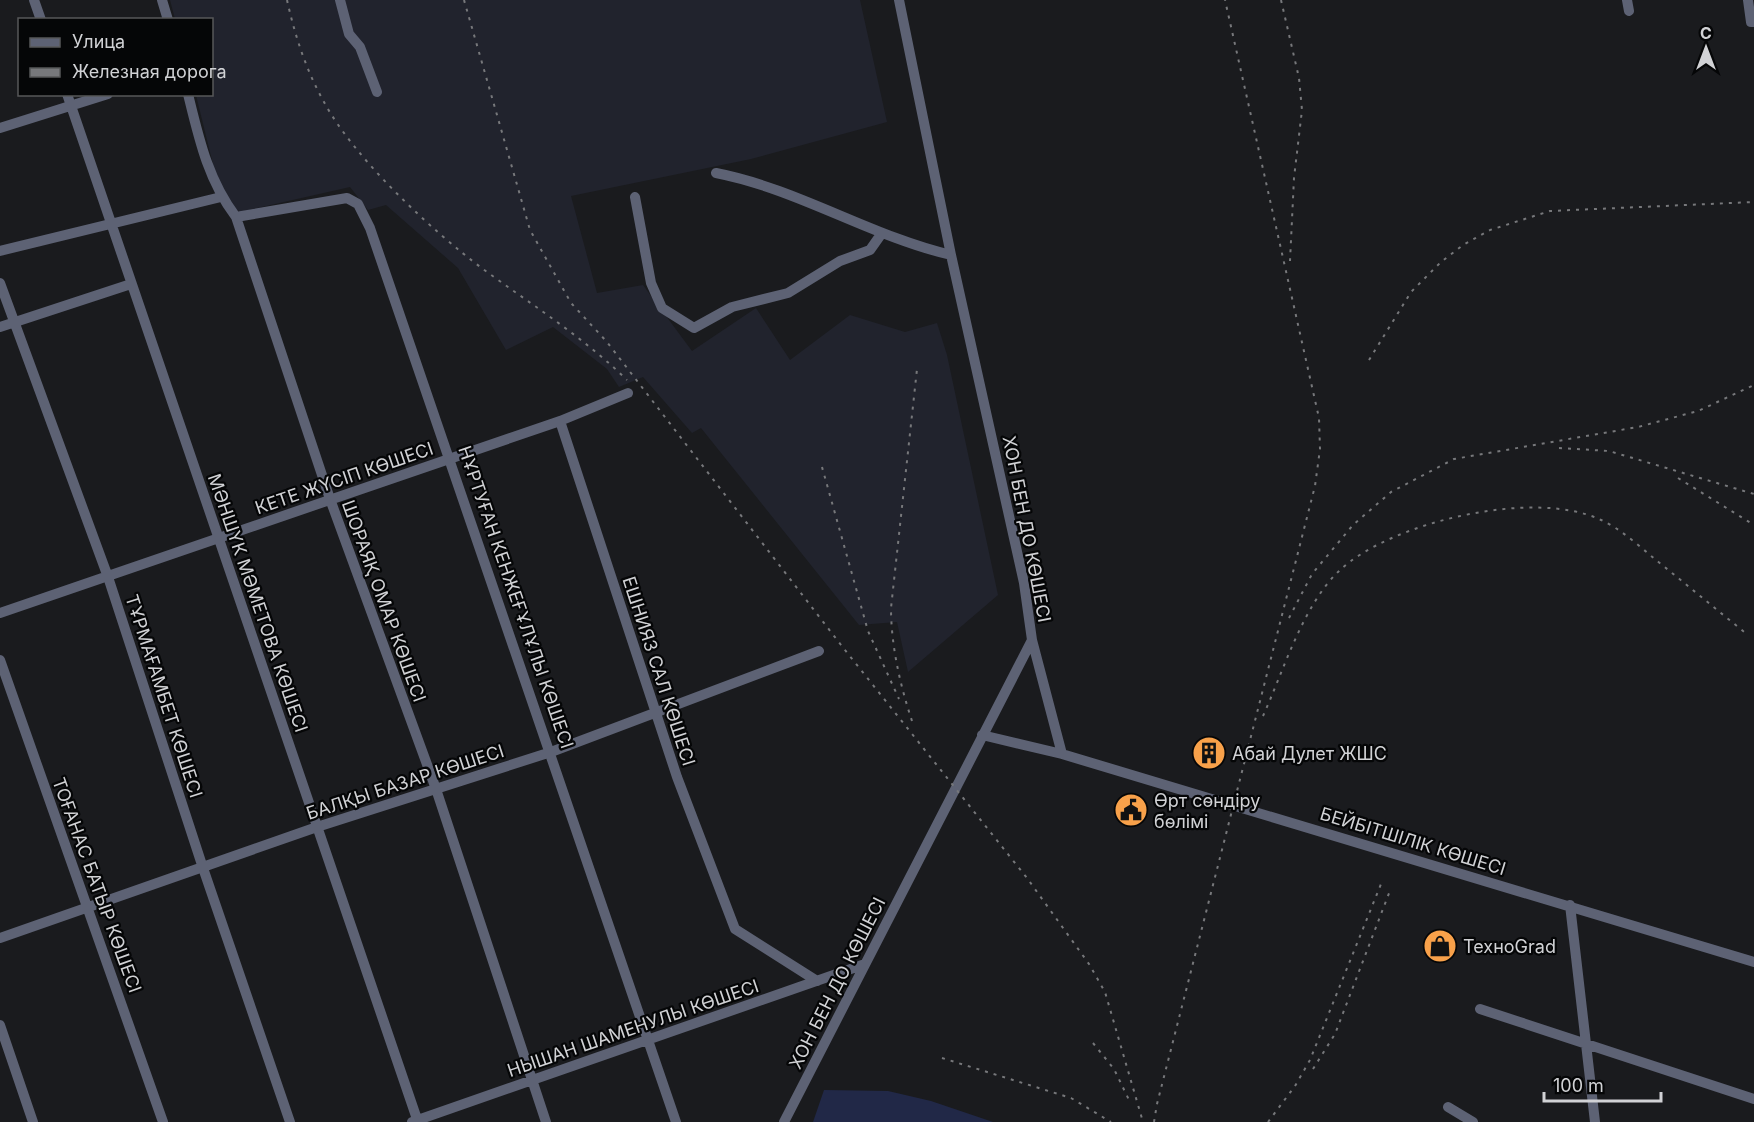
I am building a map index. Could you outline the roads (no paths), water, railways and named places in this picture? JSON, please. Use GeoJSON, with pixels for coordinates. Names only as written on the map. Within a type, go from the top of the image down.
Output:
{"type":"FeatureCollection","features":[{"type":"Feature","properties":{"kind":"street"},"geometry":{"type":"LineString","coordinates":[[34,0],[40,18]]}},
{"type":"Feature","properties":{"kind":"street"},"geometry":{"type":"LineString","coordinates":[[162,0],[167,18]]}},
{"type":"Feature","properties":{"kind":"street"},"geometry":{"type":"LineString","coordinates":[[340,0],[349,34],[360,47],[377,92]]}},
{"type":"Feature","properties":{"kind":"street","name":"ХОН БЕН ДО КӨШЕСІ"},"geometry":{"type":"LineString","coordinates":[[784,1122],[1032,640],[1024,583],[951,255],[899,0]]}},
{"type":"Feature","properties":{"kind":"street"},"geometry":{"type":"LineString","coordinates":[[1748,0],[1753,22]]}},
{"type":"Feature","properties":{"kind":"street","name":"МӘНШҮК МӘМЕТОВА КӨШЕСІ"},"geometry":{"type":"LineString","coordinates":[[68,96],[416,1121]]}},
{"type":"Feature","properties":{"kind":"street"},"geometry":{"type":"LineString","coordinates":[[0,128],[102,96]]}},
{"type":"Feature","properties":{"kind":"street","name":"ШОРАЯҚ ОМАР КӨШЕСІ"},"geometry":{"type":"LineString","coordinates":[[188,96],[205,162],[221,197],[236,217],[330,499],[436,789],[546,1122]]}},
{"type":"Feature","properties":{"kind":"street"},"geometry":{"type":"LineString","coordinates":[[716,173],[743,178],[882,233],[951,255]]}},
{"type":"Feature","properties":{"kind":"street"},"geometry":{"type":"LineString","coordinates":[[0,251],[221,197]]}},
{"type":"Feature","properties":{"kind":"street"},"geometry":{"type":"LineString","coordinates":[[635,197],[651,284],[662,308],[694,328],[732,307],[788,293],[840,261],[870,250],[882,233]]}},
{"type":"Feature","properties":{"kind":"street","name":"НҰРТУҒАН КЕНЖЕҒҰЛҰЛЫ КӨШЕСІ"},"geometry":{"type":"LineString","coordinates":[[236,217],[347,198],[358,204],[370,228],[451,459],[676,1122]]}},
{"type":"Feature","properties":{"kind":"street","name":"ТҰРМАҒАМБЕТ КӨШЕСІ"},"geometry":{"type":"LineString","coordinates":[[0,284],[108,577],[202,868],[290,1122]]}},
{"type":"Feature","properties":{"kind":"street"},"geometry":{"type":"LineString","coordinates":[[0,327],[131,284]]}},
{"type":"Feature","properties":{"kind":"street","name":"КЕТЕ ЖҮСІП КӨШЕСІ"},"geometry":{"type":"LineString","coordinates":[[0,613],[560,421],[628,393]]}},
{"type":"Feature","properties":{"kind":"street","name":"ЕШНИЯЗ САЛ КӨШЕСІ"},"geometry":{"type":"LineString","coordinates":[[560,421],[677,777],[735,929],[818,981]]}},
{"type":"Feature","properties":{"kind":"street"},"geometry":{"type":"LineString","coordinates":[[1032,640],[1062,754]]}},
{"type":"Feature","properties":{"kind":"street","name":"БАЛҚЫ БАЗАР КӨШЕСІ"},"geometry":{"type":"LineString","coordinates":[[0,938],[317,827],[551,752],[819,651]]}},
{"type":"Feature","properties":{"kind":"street","name":"ТОҒАНАС БАТЫР КӨШЕСІ"},"geometry":{"type":"LineString","coordinates":[[0,660],[163,1122]]}},
{"type":"Feature","properties":{"kind":"street","name":"БЕЙБІТШІЛІК КӨШЕСІ"},"geometry":{"type":"LineString","coordinates":[[982,735],[1062,754],[1754,962]]}},
{"type":"Feature","properties":{"kind":"street"},"geometry":{"type":"LineString","coordinates":[[1570,905],[1595,1122]]}},
{"type":"Feature","properties":{"kind":"street","name":"НЫШАН ШАМЕНУЛЫ КӨШЕСІ"},"geometry":{"type":"LineString","coordinates":[[416,1121],[865,964]]}},
{"type":"Feature","properties":{"kind":"street"},"geometry":{"type":"LineString","coordinates":[[1480,1009],[1754,1099]]}},
{"type":"Feature","properties":{"kind":"street"},"geometry":{"type":"LineString","coordinates":[[0,1025],[33,1122]]}},
{"type":"Feature","properties":{"kind":"street"},"geometry":{"type":"LineString","coordinates":[[1448,1107],[1473,1122]]}},
{"type":"Feature","properties":{"kind":"railway"},"geometry":{"type":"LineString","coordinates":[[287,0],[302,52],[324,102],[337,124],[374,169],[441,235],[483,269],[575,335],[627,380]]}},
{"type":"Feature","properties":{"kind":"railway"},"geometry":{"type":"LineString","coordinates":[[464,0],[530,230],[571,303],[607,342],[841,645],[1027,878],[1089,964],[1105,992],[1143,1122]]}},
{"type":"Feature","properties":{"kind":"railway"},"geometry":{"type":"LineString","coordinates":[[1154,1122],[1315,486],[1320,449],[1319,418],[1225,0]]}},
{"type":"Feature","properties":{"kind":"railway"},"geometry":{"type":"LineString","coordinates":[[1281,0],[1299,78],[1302,110],[1294,178],[1290,261]]}},
{"type":"Feature","properties":{"kind":"railway"},"geometry":{"type":"LineString","coordinates":[[1369,360],[1411,292],[1441,262],[1463,245],[1490,230],[1550,211],[1754,202]]}},
{"type":"Feature","properties":{"kind":"railway"},"geometry":{"type":"LineString","coordinates":[[912,721],[897,665],[891,608],[917,369]]}},
{"type":"Feature","properties":{"kind":"railway"},"geometry":{"type":"LineString","coordinates":[[1289,618],[1312,574],[1353,525],[1391,492],[1454,459],[1638,427],[1698,411],[1754,385]]}},
{"type":"Feature","properties":{"kind":"railway"},"geometry":{"type":"LineString","coordinates":[[1559,448],[1609,451],[1754,494]]}},
{"type":"Feature","properties":{"kind":"railway"},"geometry":{"type":"LineString","coordinates":[[822,467],[868,631],[899,699]]}},
{"type":"Feature","properties":{"kind":"railway"},"geometry":{"type":"LineString","coordinates":[[1678,478],[1754,525]]}},
{"type":"Feature","properties":{"kind":"railway"},"geometry":{"type":"LineString","coordinates":[[1263,716],[1304,620],[1326,585],[1339,571],[1362,553],[1392,538],[1464,515],[1503,509],[1539,508],[1573,511],[1601,520],[1630,538],[1748,635]]}},
{"type":"Feature","properties":{"kind":"railway"},"geometry":{"type":"LineString","coordinates":[[1268,1122],[1295,1086],[1310,1060],[1381,884]]}},
{"type":"Feature","properties":{"kind":"railway"},"geometry":{"type":"LineString","coordinates":[[1313,1069],[1335,1034],[1391,888]]}},
{"type":"Feature","properties":{"kind":"railway"},"geometry":{"type":"LineString","coordinates":[[1093,1043],[1114,1069],[1130,1102]]}},
{"type":"Feature","properties":{"kind":"railway"},"geometry":{"type":"LineString","coordinates":[[942,1058],[1071,1098],[1111,1122]]}},
{"type":"Feature","properties":{"kind":"place","name":"Абай Дулет ЖШС"},"geometry":{"type":"Point","coordinates":[1209,753]}},
{"type":"Feature","properties":{"kind":"place","name":"Өрт сөндіру бөлімі"},"geometry":{"type":"Point","coordinates":[1131,810]}},
{"type":"Feature","properties":{"kind":"place","name":"ТехноGrad"},"geometry":{"type":"Point","coordinates":[1440,946]}}]}
